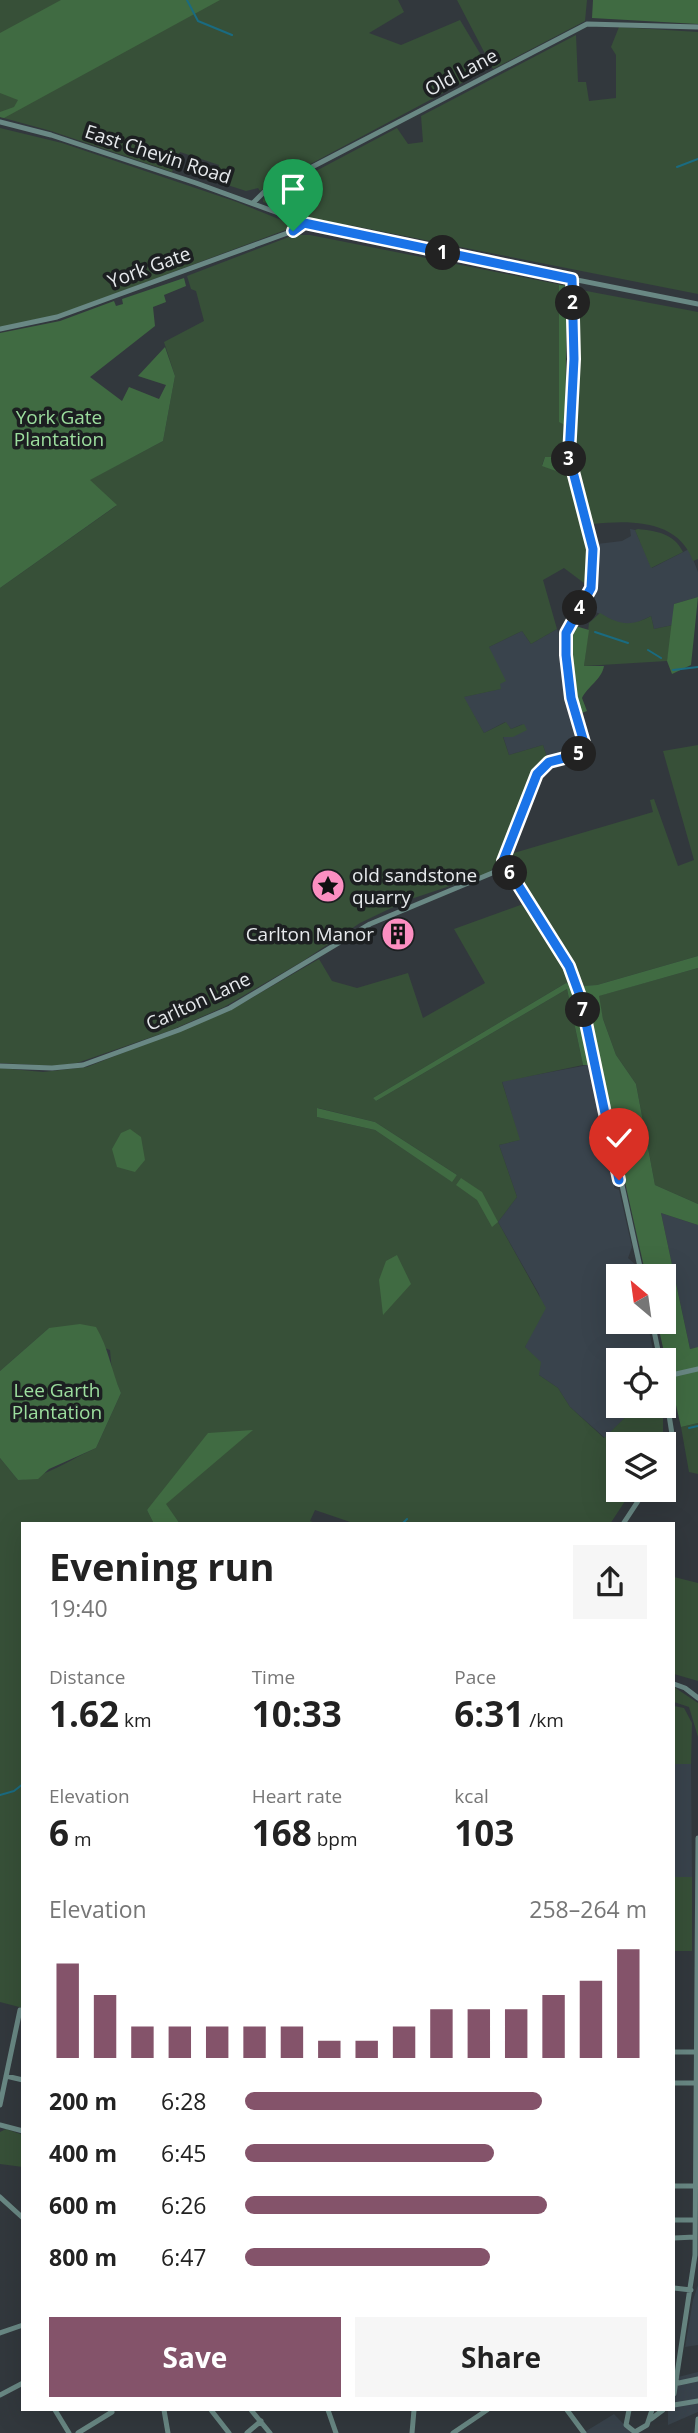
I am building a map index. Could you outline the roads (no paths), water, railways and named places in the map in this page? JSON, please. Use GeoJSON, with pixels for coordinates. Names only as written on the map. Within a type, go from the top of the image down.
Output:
{"type":"FeatureCollection","features":[{"type":"Feature","properties":{"kind":"street","name":"Old Lane"},"geometry":{"type":"LineString","coordinates":[[253,203],[264,192],[587,24],[698,27]]}},
{"type":"Feature","properties":{"kind":"street","name":"East Chevin Road"},"geometry":{"type":"LineString","coordinates":[[0,122],[51,135],[253,203],[304,223],[698,304]]}},
{"type":"Feature","properties":{"kind":"street","name":"York Gate"},"geometry":{"type":"LineString","coordinates":[[0,329],[57,317],[293,231],[304,223]]}},
{"type":"Feature","properties":{"kind":"street"},"geometry":{"type":"LineString","coordinates":[[572,279],[574,359],[569,456],[593,549],[591,588],[566,633],[566,655],[571,698],[585,746],[584,753],[549,762],[537,774],[503,861],[569,966],[581,999],[639,1264]]}},
{"type":"Feature","properties":{"kind":"street","name":"Carlton Lane"},"geometry":{"type":"LineString","coordinates":[[0,1066],[52,1068],[83,1065],[179,1030],[238,1003],[370,924],[497,872],[503,861]]}},
{"type":"Feature","properties":{"kind":"street"},"geometry":{"type":"LineString","coordinates":[[676,1374],[698,1369]]}},
{"type":"Feature","properties":{"kind":"street"},"geometry":{"type":"LineString","coordinates":[[624,1522],[637,1502]]}},
{"type":"Feature","properties":{"kind":"street"},"geometry":{"type":"LineString","coordinates":[[675,1684],[698,1698]]}},
{"type":"Feature","properties":{"kind":"street"},"geometry":{"type":"LineString","coordinates":[[675,2370],[691,2290],[695,2237],[694,2052],[698,1839]]}},
{"type":"Feature","properties":{"kind":"street"},"geometry":{"type":"LineString","coordinates":[[0,2105],[20,2010]]}},
{"type":"Feature","properties":{"kind":"street"},"geometry":{"type":"LineString","coordinates":[[15,2031],[21,2032]]}},
{"type":"Feature","properties":{"kind":"street"},"geometry":{"type":"LineString","coordinates":[[675,2052],[694,2052]]}},
{"type":"Feature","properties":{"kind":"street"},"geometry":{"type":"LineString","coordinates":[[6,2076],[21,2080]]}},
{"type":"Feature","properties":{"kind":"street"},"geometry":{"type":"LineString","coordinates":[[675,2083],[694,2083]]}},
{"type":"Feature","properties":{"kind":"street"},"geometry":{"type":"LineString","coordinates":[[0,2125],[21,2130]]}},
{"type":"Feature","properties":{"kind":"street"},"geometry":{"type":"LineString","coordinates":[[675,2186],[694,2186]]}},
{"type":"Feature","properties":{"kind":"street"},"geometry":{"type":"LineString","coordinates":[[0,2197],[21,2216]]}},
{"type":"Feature","properties":{"kind":"street"},"geometry":{"type":"LineString","coordinates":[[675,2220],[694,2220]]}},
{"type":"Feature","properties":{"kind":"street"},"geometry":{"type":"LineString","coordinates":[[675,2238],[695,2237]]}},
{"type":"Feature","properties":{"kind":"street"},"geometry":{"type":"LineString","coordinates":[[675,2288],[691,2290]]}},
{"type":"Feature","properties":{"kind":"street"},"geometry":{"type":"LineString","coordinates":[[0,2333],[21,2326]]}},
{"type":"Feature","properties":{"kind":"street"},"geometry":{"type":"LineString","coordinates":[[675,2384],[698,2379]]}},
{"type":"Feature","properties":{"kind":"street"},"geometry":{"type":"LineString","coordinates":[[0,2395],[21,2384]]}},
{"type":"Feature","properties":{"kind":"street"},"geometry":{"type":"LineString","coordinates":[[675,2406],[698,2403]]}},
{"type":"Feature","properties":{"kind":"street"},"geometry":{"type":"LineString","coordinates":[[56,2411],[69,2433]]}},
{"type":"Feature","properties":{"kind":"street"},"geometry":{"type":"LineString","coordinates":[[164,2411],[168,2433]]}},
{"type":"Feature","properties":{"kind":"street"},"geometry":{"type":"LineString","coordinates":[[212,2411],[229,2433]]}},
{"type":"Feature","properties":{"kind":"street"},"geometry":{"type":"LineString","coordinates":[[252,2411],[270,2433]]}},
{"type":"Feature","properties":{"kind":"street"},"geometry":{"type":"LineString","coordinates":[[330,2411],[336,2433]]}},
{"type":"Feature","properties":{"kind":"street"},"geometry":{"type":"LineString","coordinates":[[412,2433],[414,2411]]}},
{"type":"Feature","properties":{"kind":"street"},"geometry":{"type":"LineString","coordinates":[[453,2433],[486,2411]]}},
{"type":"Feature","properties":{"kind":"street"},"geometry":{"type":"LineString","coordinates":[[568,2411],[584,2433]]}},
{"type":"Feature","properties":{"kind":"street"},"geometry":{"type":"LineString","coordinates":[[629,2411],[625,2419],[634,2432],[646,2430],[652,2411]]}},
{"type":"Feature","properties":{"kind":"street"},"geometry":{"type":"LineString","coordinates":[[650,2419],[662,2411]]}},
{"type":"Feature","properties":{"kind":"street"},"geometry":{"type":"LineString","coordinates":[[78,2433],[112,2412]]}},
{"type":"Feature","properties":{"kind":"street"},"geometry":{"type":"LineString","coordinates":[[698,2419],[698,2433]]}},
{"type":"Feature","properties":{"kind":"street"},"geometry":{"type":"LineString","coordinates":[[247,2433],[261,2421]]}},
{"type":"Feature","properties":{"kind":"waterway"},"geometry":{"type":"LineString","coordinates":[[187,0],[198,21],[232,35]]}},
{"type":"Feature","properties":{"kind":"waterway"},"geometry":{"type":"LineString","coordinates":[[677,167],[698,159]]}},
{"type":"Feature","properties":{"kind":"waterway"},"geometry":{"type":"LineString","coordinates":[[595,632],[628,643]]}},
{"type":"Feature","properties":{"kind":"waterway"},"geometry":{"type":"LineString","coordinates":[[648,650],[661,658]]}},
{"type":"Feature","properties":{"kind":"waterway"},"geometry":{"type":"LineString","coordinates":[[673,670],[698,667]]}},
{"type":"Feature","properties":{"kind":"waterway"},"geometry":{"type":"LineString","coordinates":[[689,1428],[698,1426]]}},
{"type":"Feature","properties":{"kind":"waterway"},"geometry":{"type":"LineString","coordinates":[[404,1522],[407,1519]]}},
{"type":"Feature","properties":{"kind":"waterway"},"geometry":{"type":"LineString","coordinates":[[0,1795],[21,1786]]}},
{"type":"Feature","properties":{"kind":"place","name":"old sandstone quarry"},"geometry":{"type":"Point","coordinates":[328,886]}},
{"type":"Feature","properties":{"kind":"place","name":"Carlton Manor"},"geometry":{"type":"Point","coordinates":[398,934]}},
{"type":"Feature","properties":{"kind":"park label","name":"York Gate Plantation"},"geometry":{"type":"Point","coordinates":[59,428]}},
{"type":"Feature","properties":{"kind":"park label","name":"Lee Garth Plantation"},"geometry":{"type":"Point","coordinates":[57,1401]}}]}
